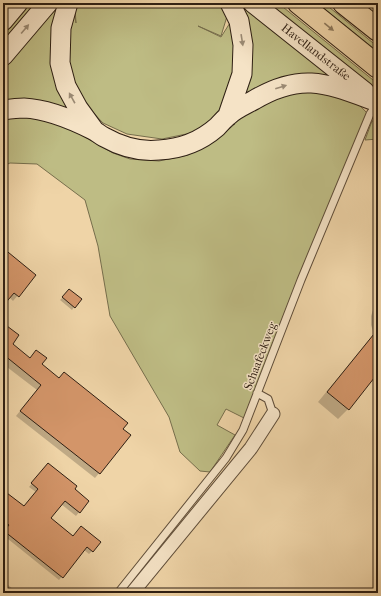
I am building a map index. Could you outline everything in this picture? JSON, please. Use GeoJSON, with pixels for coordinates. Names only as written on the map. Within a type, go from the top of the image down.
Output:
{"type":"FeatureCollection","features":[{"type":"Feature","properties":{"kind":"highway"},"geometry":{"type":"LineString","coordinates":[[298,3],[378,67]]}},
{"type":"Feature","properties":{"kind":"highway"},"geometry":{"type":"LineString","coordinates":[[344,3],[378,30]]}},
{"type":"Feature","properties":{"kind":"main road"},"geometry":{"type":"LineString","coordinates":[[3,21],[18,3]]}},
{"type":"Feature","properties":{"kind":"main road"},"geometry":{"type":"LineString","coordinates":[[3,56],[48,3]]}},
{"type":"Feature","properties":{"kind":"main road"},"geometry":{"type":"LineString","coordinates":[[68,3],[61,28],[60,63],[66,86],[78,108],[94,130]]}},
{"type":"Feature","properties":{"kind":"main road"},"geometry":{"type":"LineString","coordinates":[[228,115],[242,74],[243,45],[239,21],[230,3]]}},
{"type":"Feature","properties":{"kind":"main road","name":"Havellandstraße"},"geometry":{"type":"LineString","coordinates":[[253,3],[378,102]]}},
{"type":"Feature","properties":{"kind":"main road"},"geometry":{"type":"LineString","coordinates":[[3,110],[24,108],[44,111],[94,130],[117,143],[132,148],[158,151],[184,146],[199,139],[216,128],[228,115],[274,89],[286,85],[299,83],[320,83],[337,87],[378,102]]}},
{"type":"Feature","properties":{"kind":"street"},"geometry":{"type":"LineString","coordinates":[[132,593],[251,448],[273,414]]}},
{"type":"Feature","properties":{"kind":"lane","name":"Schaafeckweg"},"geometry":{"type":"LineString","coordinates":[[118,593],[226,458],[242,430],[307,266],[370,114],[378,102]]}},
{"type":"Feature","properties":{"kind":"lane"},"geometry":{"type":"LineString","coordinates":[[257,393],[268,399],[273,414]]}},
{"type":"Feature","properties":{"kind":"shaded area"},"geometry":{"type":"Polygon","coordinates":[[[29,3],[38,3],[3,44],[3,33],[29,3]]]}},
{"type":"Feature","properties":{"kind":"shaded area"},"geometry":{"type":"Polygon","coordinates":[[[61,3],[73,6],[76,23],[75,8],[78,3],[221,3],[228,13],[221,36],[198,26],[221,37],[242,4],[331,76],[368,114],[305,262],[244,418],[226,409],[217,425],[235,435],[210,472],[200,471],[180,452],[169,417],[110,316],[98,246],[85,200],[37,164],[10,163],[3,166],[3,117],[18,114],[57,121],[113,153],[130,159],[159,161],[188,155],[212,142],[235,124],[162,139],[127,134],[103,123],[85,104],[71,115],[3,104],[3,70],[61,3]]]}},
{"type":"Feature","properties":{"kind":"shaded area"},"geometry":{"type":"Polygon","coordinates":[[[268,3],[278,3],[378,84],[378,92],[268,3]]]}},
{"type":"Feature","properties":{"kind":"shaded area"},"geometry":{"type":"Polygon","coordinates":[[[317,3],[324,3],[378,47],[378,52],[317,3]]]}},
{"type":"Feature","properties":{"kind":"shaded area"},"geometry":{"type":"Polygon","coordinates":[[[372,121],[378,123],[378,139],[365,140],[372,121]]]}},
{"type":"Feature","properties":{"kind":"building"},"geometry":{"type":"Polygon","coordinates":[[[3,248],[36,275],[19,297],[14,293],[3,306],[3,248]]]}},
{"type":"Feature","properties":{"kind":"building"},"geometry":{"type":"Polygon","coordinates":[[[69,289],[82,299],[75,308],[62,297],[69,289]]]}},
{"type":"Feature","properties":{"kind":"building"},"geometry":{"type":"Polygon","coordinates":[[[3,323],[19,335],[13,344],[30,358],[36,350],[47,358],[42,364],[59,378],[64,372],[128,423],[123,429],[131,435],[100,474],[20,411],[41,385],[3,355],[3,323]]]}},
{"type":"Feature","properties":{"kind":"building"},"geometry":{"type":"Polygon","coordinates":[[[378,329],[378,373],[349,410],[327,392],[378,329]]]}},
{"type":"Feature","properties":{"kind":"building"},"geometry":{"type":"Polygon","coordinates":[[[48,463],[77,486],[75,489],[89,501],[80,513],[65,501],[51,518],[73,536],[81,526],[101,542],[93,552],[87,547],[63,578],[4,531],[9,525],[3,520],[3,490],[24,506],[38,489],[31,483],[48,463]]]}}]}
